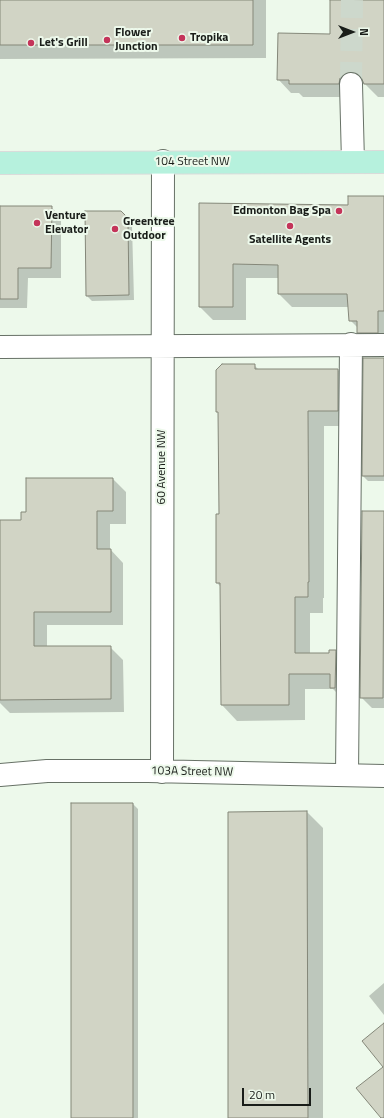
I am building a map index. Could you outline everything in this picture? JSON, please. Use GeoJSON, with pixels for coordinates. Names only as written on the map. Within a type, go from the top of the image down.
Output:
{"type":"FeatureCollection","features":[{"type":"Feature","properties":{"kind":"main road","name":"104 Street NW"},"geometry":{"type":"LineString","coordinates":[[0,163],[162,161],[384,162]]}},
{"type":"Feature","properties":{"kind":"street"},"geometry":{"type":"LineString","coordinates":[[352,84],[353,162]]}},
{"type":"Feature","properties":{"kind":"street","name":"60 Avenue NW"},"geometry":{"type":"LineString","coordinates":[[162,161],[162,772]]}},
{"type":"Feature","properties":{"kind":"street"},"geometry":{"type":"LineString","coordinates":[[347,775],[351,344]]}},
{"type":"Feature","properties":{"kind":"street"},"geometry":{"type":"LineString","coordinates":[[0,346],[384,345]]}},
{"type":"Feature","properties":{"kind":"street","name":"103A Street NW"},"geometry":{"type":"LineString","coordinates":[[0,775],[47,771],[384,776]]}},
{"type":"Feature","properties":{"kind":"building"},"geometry":{"type":"Polygon","coordinates":[[[0,0],[253,0],[253,45],[0,45],[0,0]]]}},
{"type":"Feature","properties":{"kind":"building"},"geometry":{"type":"Polygon","coordinates":[[[330,0],[384,0],[384,84],[364,84],[361,77],[357,73],[351,72],[344,74],[340,78],[339,84],[289,84],[289,80],[277,80],[278,33],[330,34],[330,0]]]}},
{"type":"Feature","properties":{"kind":"building"},"geometry":{"type":"Polygon","coordinates":[[[348,196],[384,196],[384,311],[378,311],[378,333],[357,333],[357,321],[349,321],[347,294],[278,294],[278,265],[233,264],[233,307],[199,307],[199,203],[348,205],[348,196]]]}},
{"type":"Feature","properties":{"kind":"building"},"geometry":{"type":"Polygon","coordinates":[[[0,206],[52,206],[51,268],[18,268],[18,299],[0,299],[0,206]]]}},
{"type":"Feature","properties":{"kind":"building"},"geometry":{"type":"Polygon","coordinates":[[[85,211],[121,211],[125,215],[128,221],[129,295],[86,296],[85,211]]]}},
{"type":"Feature","properties":{"kind":"building"},"geometry":{"type":"Polygon","coordinates":[[[363,358],[384,358],[384,476],[362,476],[363,358]]]}},
{"type":"Feature","properties":{"kind":"building"},"geometry":{"type":"Polygon","coordinates":[[[222,364],[255,364],[255,369],[338,369],[338,411],[308,411],[308,597],[295,597],[295,653],[329,653],[329,650],[336,650],[335,688],[330,688],[330,674],[289,674],[289,705],[221,705],[220,583],[216,583],[216,514],[219,514],[216,370],[222,364]]]}},
{"type":"Feature","properties":{"kind":"building"},"geometry":{"type":"Polygon","coordinates":[[[26,478],[113,478],[113,511],[97,511],[97,549],[111,549],[111,612],[34,612],[34,646],[111,646],[111,699],[0,700],[0,520],[21,520],[21,512],[26,512],[26,478]]]}},
{"type":"Feature","properties":{"kind":"building"},"geometry":{"type":"Polygon","coordinates":[[[362,511],[384,511],[383,698],[360,698],[362,511]]]}},
{"type":"Feature","properties":{"kind":"building"},"geometry":{"type":"Polygon","coordinates":[[[71,803],[133,803],[133,1118],[71,1118],[71,803]]]}},
{"type":"Feature","properties":{"kind":"building"},"geometry":{"type":"Polygon","coordinates":[[[307,811],[308,1118],[228,1118],[228,812],[307,811]]]}},
{"type":"Feature","properties":{"kind":"building"},"geometry":{"type":"Polygon","coordinates":[[[384,1023],[384,1118],[381,1118],[356,1088],[383,1067],[362,1041],[384,1023]]]}},
{"type":"Feature","properties":{"kind":"tunnel"},"geometry":{"type":"LineString","coordinates":[[351,84],[352,0]]}},
{"type":"Feature","properties":{"kind":"place","name":"Tropika"},"geometry":{"type":"Point","coordinates":[182,38]}},
{"type":"Feature","properties":{"kind":"place","name":"Flower Junction"},"geometry":{"type":"Point","coordinates":[107,40]}},
{"type":"Feature","properties":{"kind":"place","name":"Let's Grill"},"geometry":{"type":"Point","coordinates":[31,43]}},
{"type":"Feature","properties":{"kind":"place","name":"Edmonton Bag Spa"},"geometry":{"type":"Point","coordinates":[339,211]}},
{"type":"Feature","properties":{"kind":"place","name":"Venture Elevator"},"geometry":{"type":"Point","coordinates":[37,223]}},
{"type":"Feature","properties":{"kind":"place","name":"Satellite Agents"},"geometry":{"type":"Point","coordinates":[290,226]}},
{"type":"Feature","properties":{"kind":"place","name":"Greentree Outdoor"},"geometry":{"type":"Point","coordinates":[115,229]}}]}
